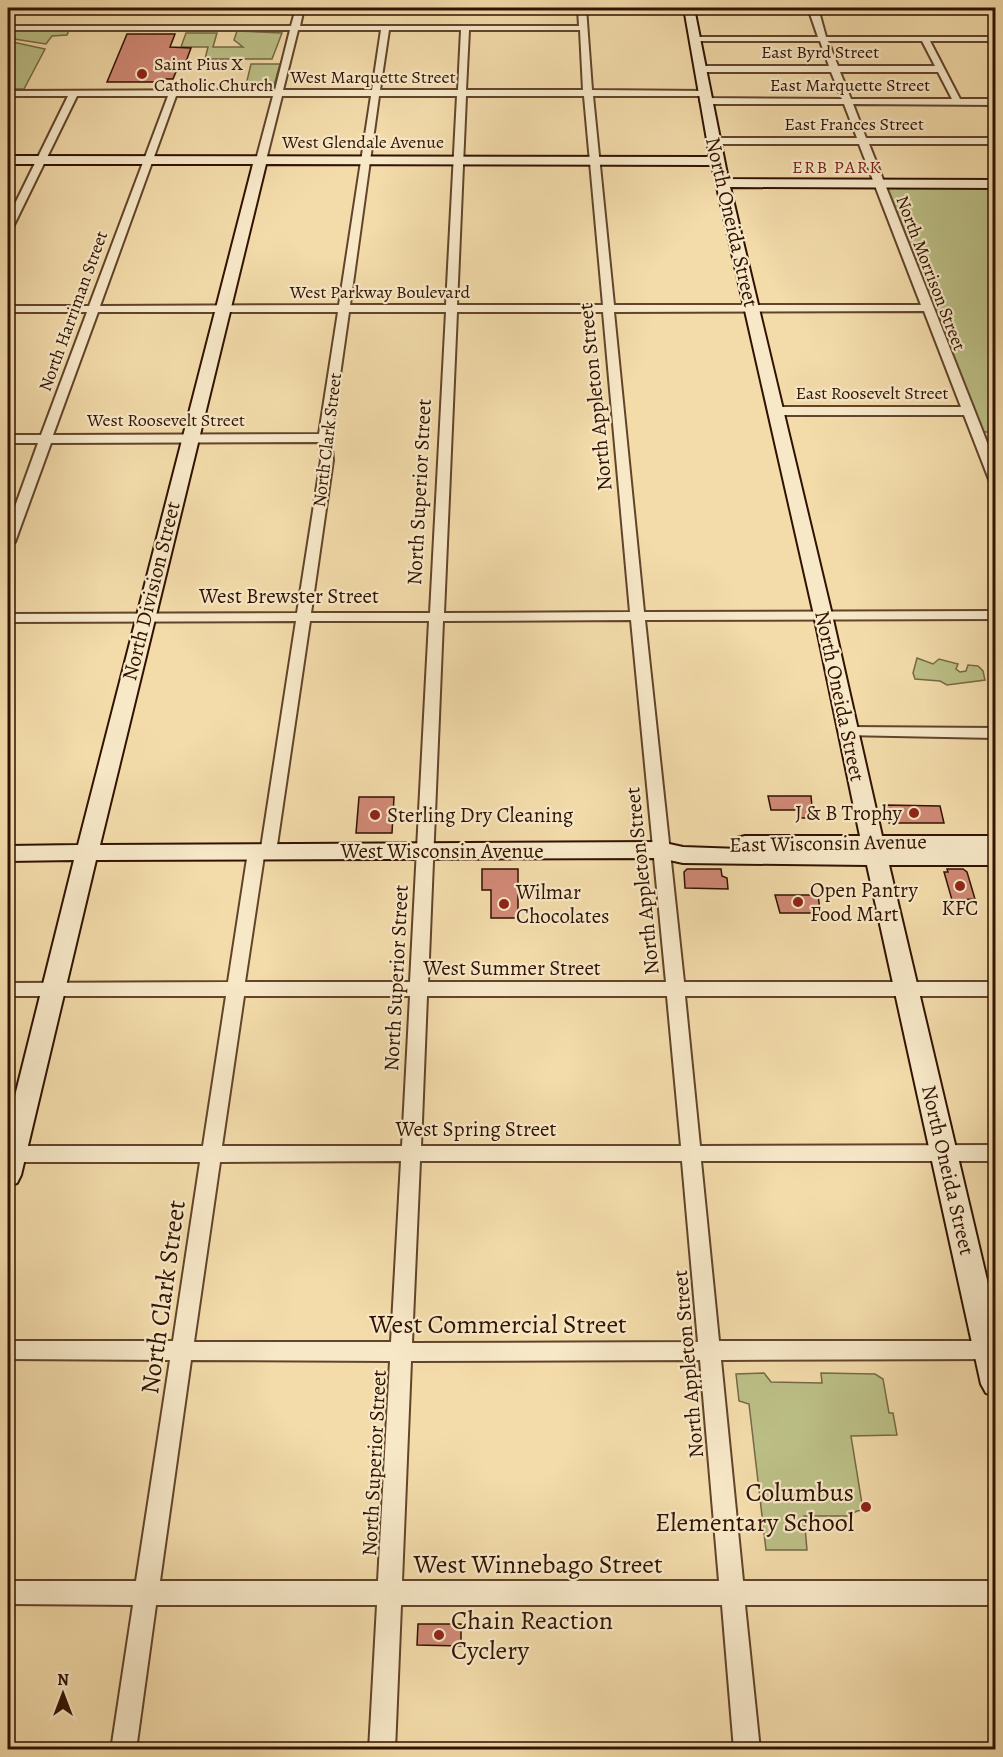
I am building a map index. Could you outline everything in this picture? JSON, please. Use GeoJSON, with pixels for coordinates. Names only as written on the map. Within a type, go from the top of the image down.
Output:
{"type":"FeatureCollection","features":[{"type":"Feature","properties":{"kind":"main road","name":"North Oneida Street"},"geometry":{"type":"LineString","coordinates":[[689,8],[713,141],[823,615],[874,850],[992,1350],[996,1384]]}},
{"type":"Feature","properties":{"kind":"main road","name":"West Glendale Avenue"},"geometry":{"type":"LineString","coordinates":[[8,160],[718,161]]}},
{"type":"Feature","properties":{"kind":"main road","name":"North Division Street"},"geometry":{"type":"LineString","coordinates":[[9,1161],[261,160]]}},
{"type":"Feature","properties":{"kind":"main road"},"geometry":{"type":"LineString","coordinates":[[723,183],[996,184]]}},
{"type":"Feature","properties":{"kind":"main road","name":"East Wisconsin Avenue"},"geometry":{"type":"LineString","coordinates":[[874,850],[996,843]]}},
{"type":"Feature","properties":{"kind":"main road","name":"West Wisconsin Avenue"},"geometry":{"type":"LineString","coordinates":[[8,853],[660,850],[683,855],[716,856],[874,850]]}},
{"type":"Feature","properties":{"kind":"main road","name":"East Wisconsin Avenue"},"geometry":{"type":"LineString","coordinates":[[874,850],[996,857]]}},
{"type":"Feature","properties":{"kind":"street"},"geometry":{"type":"LineString","coordinates":[[8,12],[10,8]]}},
{"type":"Feature","properties":{"kind":"street","name":"North Division Street"},"geometry":{"type":"LineString","coordinates":[[261,160],[300,8]]}},
{"type":"Feature","properties":{"kind":"street","name":"North Appleton Street"},"geometry":{"type":"LineString","coordinates":[[582,8],[608,309],[660,850],[692,1153],[708,1350],[747,1749]]}},
{"type":"Feature","properties":{"kind":"street","name":"North Morrison Street"},"geometry":{"type":"LineString","coordinates":[[813,8],[996,482]]}},
{"type":"Feature","properties":{"kind":"street"},"geometry":{"type":"LineString","coordinates":[[874,8],[996,8]]}},
{"type":"Feature","properties":{"kind":"street"},"geometry":{"type":"LineString","coordinates":[[8,28],[582,28]]}},
{"type":"Feature","properties":{"kind":"street","name":"North Clark Street"},"geometry":{"type":"LineString","coordinates":[[123,1749],[235,990],[304,617],[327,460],[325,438],[385,28]]}},
{"type":"Feature","properties":{"kind":"street","name":"North Superior Street"},"geometry":{"type":"LineString","coordinates":[[382,1749],[465,28]]}},
{"type":"Feature","properties":{"kind":"street"},"geometry":{"type":"LineString","coordinates":[[694,39],[996,39]]}},
{"type":"Feature","properties":{"kind":"street"},"geometry":{"type":"LineString","coordinates":[[926,39],[957,101]]}},
{"type":"Feature","properties":{"kind":"street","name":"East Byrd Street"},"geometry":{"type":"LineString","coordinates":[[699,69],[941,69]]}},
{"type":"Feature","properties":{"kind":"street","name":"West Marquette Street"},"geometry":{"type":"LineString","coordinates":[[8,93],[588,93],[704,97]]}},
{"type":"Feature","properties":{"kind":"street"},"geometry":{"type":"LineString","coordinates":[[8,227],[74,93]]}},
{"type":"Feature","properties":{"kind":"street","name":"North Harriman Street"},"geometry":{"type":"LineString","coordinates":[[8,542],[147,160],[174,93]]}},
{"type":"Feature","properties":{"kind":"street","name":"East Marquette Street"},"geometry":{"type":"LineString","coordinates":[[704,97],[996,102]]}},
{"type":"Feature","properties":{"kind":"street","name":"East Frances Street"},"geometry":{"type":"LineString","coordinates":[[713,141],[996,141]]}},
{"type":"Feature","properties":{"kind":"street","name":"West Parkway Boulevard"},"geometry":{"type":"LineString","coordinates":[[8,309],[927,308]]}},
{"type":"Feature","properties":{"kind":"street","name":"East Roosevelt Street"},"geometry":{"type":"LineString","coordinates":[[776,411],[967,411]]}},
{"type":"Feature","properties":{"kind":"street"},"geometry":{"type":"LineString","coordinates":[[978,436],[992,436]]}},
{"type":"Feature","properties":{"kind":"street","name":"West Roosevelt Street"},"geometry":{"type":"LineString","coordinates":[[8,439],[325,438]]}},
{"type":"Feature","properties":{"kind":"street","name":"West Brewster Street"},"geometry":{"type":"LineString","coordinates":[[8,618],[996,615]]}},
{"type":"Feature","properties":{"kind":"street"},"geometry":{"type":"LineString","coordinates":[[848,732],[996,733]]}},
{"type":"Feature","properties":{"kind":"street","name":"West Summer Street"},"geometry":{"type":"LineString","coordinates":[[8,990],[996,989]]}},
{"type":"Feature","properties":{"kind":"street","name":"West Spring Street"},"geometry":{"type":"LineString","coordinates":[[9,1161],[211,1153],[996,1153]]}},
{"type":"Feature","properties":{"kind":"street","name":"West Commercial Street"},"geometry":{"type":"LineString","coordinates":[[8,1350],[402,1352],[992,1350]]}},
{"type":"Feature","properties":{"kind":"street","name":"West Winnebago Street"},"geometry":{"type":"LineString","coordinates":[[8,1593],[996,1593]]}},
{"type":"Feature","properties":{"kind":"green space"},"geometry":{"type":"Polygon","coordinates":[[[8,30],[69,30],[67,35],[52,36],[46,44],[8,38],[8,30]]]}},
{"type":"Feature","properties":{"kind":"green space"},"geometry":{"type":"Polygon","coordinates":[[[237,31],[282,33],[272,59],[205,59],[208,47],[181,47],[186,33],[217,33],[213,47],[243,47],[234,40],[237,31]]]}},
{"type":"Feature","properties":{"kind":"green space"},"geometry":{"type":"Polygon","coordinates":[[[8,41],[45,49],[24,89],[8,89],[8,41]]]}},
{"type":"Feature","properties":{"kind":"green space"},"geometry":{"type":"Polygon","coordinates":[[[251,64],[280,64],[273,89],[245,89],[251,64]]]}},
{"type":"Feature","properties":{"kind":"green space","name":"ERB PARK"},"geometry":{"type":"Polygon","coordinates":[[[887,187],[995,187],[995,432],[983,432],[887,187]]]}},
{"type":"Feature","properties":{"kind":"green space"},"geometry":{"type":"Polygon","coordinates":[[[917,658],[933,664],[939,659],[958,664],[956,669],[960,672],[966,671],[968,665],[978,666],[983,671],[985,680],[947,685],[940,681],[915,679],[913,673],[917,658]]]}},
{"type":"Feature","properties":{"kind":"green space"},"geometry":{"type":"Polygon","coordinates":[[[764,1373],[771,1382],[822,1383],[821,1373],[875,1374],[883,1379],[889,1413],[893,1413],[897,1435],[851,1436],[863,1510],[848,1516],[804,1516],[807,1550],[766,1550],[749,1404],[739,1401],[736,1374],[764,1373]]]}},
{"type":"Feature","properties":{"kind":"building"},"geometry":{"type":"Polygon","coordinates":[[[127,34],[175,34],[170,47],[191,48],[184,67],[178,67],[173,79],[163,79],[161,82],[107,82],[127,34]]]}},
{"type":"Feature","properties":{"kind":"building"},"geometry":{"type":"Polygon","coordinates":[[[768,796],[811,796],[813,818],[801,818],[799,810],[771,810],[768,796]]]}},
{"type":"Feature","properties":{"kind":"building","name":"Sterling Dry Cleaning"},"geometry":{"type":"Polygon","coordinates":[[[359,797],[394,797],[392,833],[356,833],[359,797]]]}},
{"type":"Feature","properties":{"kind":"building","name":"J & B Trophy"},"geometry":{"type":"Polygon","coordinates":[[[885,805],[940,806],[944,823],[889,823],[885,805]]]}},
{"type":"Feature","properties":{"kind":"building","name":"Wilmar Chocolates"},"geometry":{"type":"Polygon","coordinates":[[[482,869],[518,869],[518,918],[491,918],[491,890],[482,890],[482,869]]]}},
{"type":"Feature","properties":{"kind":"building"},"geometry":{"type":"Polygon","coordinates":[[[687,869],[721,869],[722,876],[727,878],[728,889],[685,888],[684,872],[687,869]]]}},
{"type":"Feature","properties":{"kind":"building","name":"KFC"},"geometry":{"type":"Polygon","coordinates":[[[947,869],[963,869],[967,872],[975,899],[952,900],[944,872],[948,872],[947,869]]]}},
{"type":"Feature","properties":{"kind":"building","name":"Open Pantry Food Mart"},"geometry":{"type":"Polygon","coordinates":[[[775,895],[818,895],[820,910],[812,910],[813,913],[780,913],[775,895]]]}},
{"type":"Feature","properties":{"kind":"building","name":"Chain Reaction Cyclery"},"geometry":{"type":"Polygon","coordinates":[[[418,1624],[461,1624],[461,1646],[417,1645],[418,1624]]]}},
{"type":"Feature","properties":{"kind":"place","name":"Saint Pius X Catholic Church"},"geometry":{"type":"Point","coordinates":[142,74]}},
{"type":"Feature","properties":{"kind":"place","name":"J & B Trophy"},"geometry":{"type":"Point","coordinates":[914,813]}},
{"type":"Feature","properties":{"kind":"place","name":"Sterling Dry Cleaning"},"geometry":{"type":"Point","coordinates":[375,815]}},
{"type":"Feature","properties":{"kind":"place","name":"KFC"},"geometry":{"type":"Point","coordinates":[960,886]}},
{"type":"Feature","properties":{"kind":"place","name":"Open Pantry Food Mart"},"geometry":{"type":"Point","coordinates":[798,902]}},
{"type":"Feature","properties":{"kind":"place","name":"Wilmar Chocolates"},"geometry":{"type":"Point","coordinates":[504,904]}},
{"type":"Feature","properties":{"kind":"place","name":"Columbus Elementary School"},"geometry":{"type":"Point","coordinates":[866,1507]}},
{"type":"Feature","properties":{"kind":"place","name":"Chain Reaction Cyclery"},"geometry":{"type":"Point","coordinates":[439,1635]}},
{"type":"Feature","properties":{"kind":"district","name":"ERB PARK"},"geometry":{"type":"Point","coordinates":[837,167]}}]}
